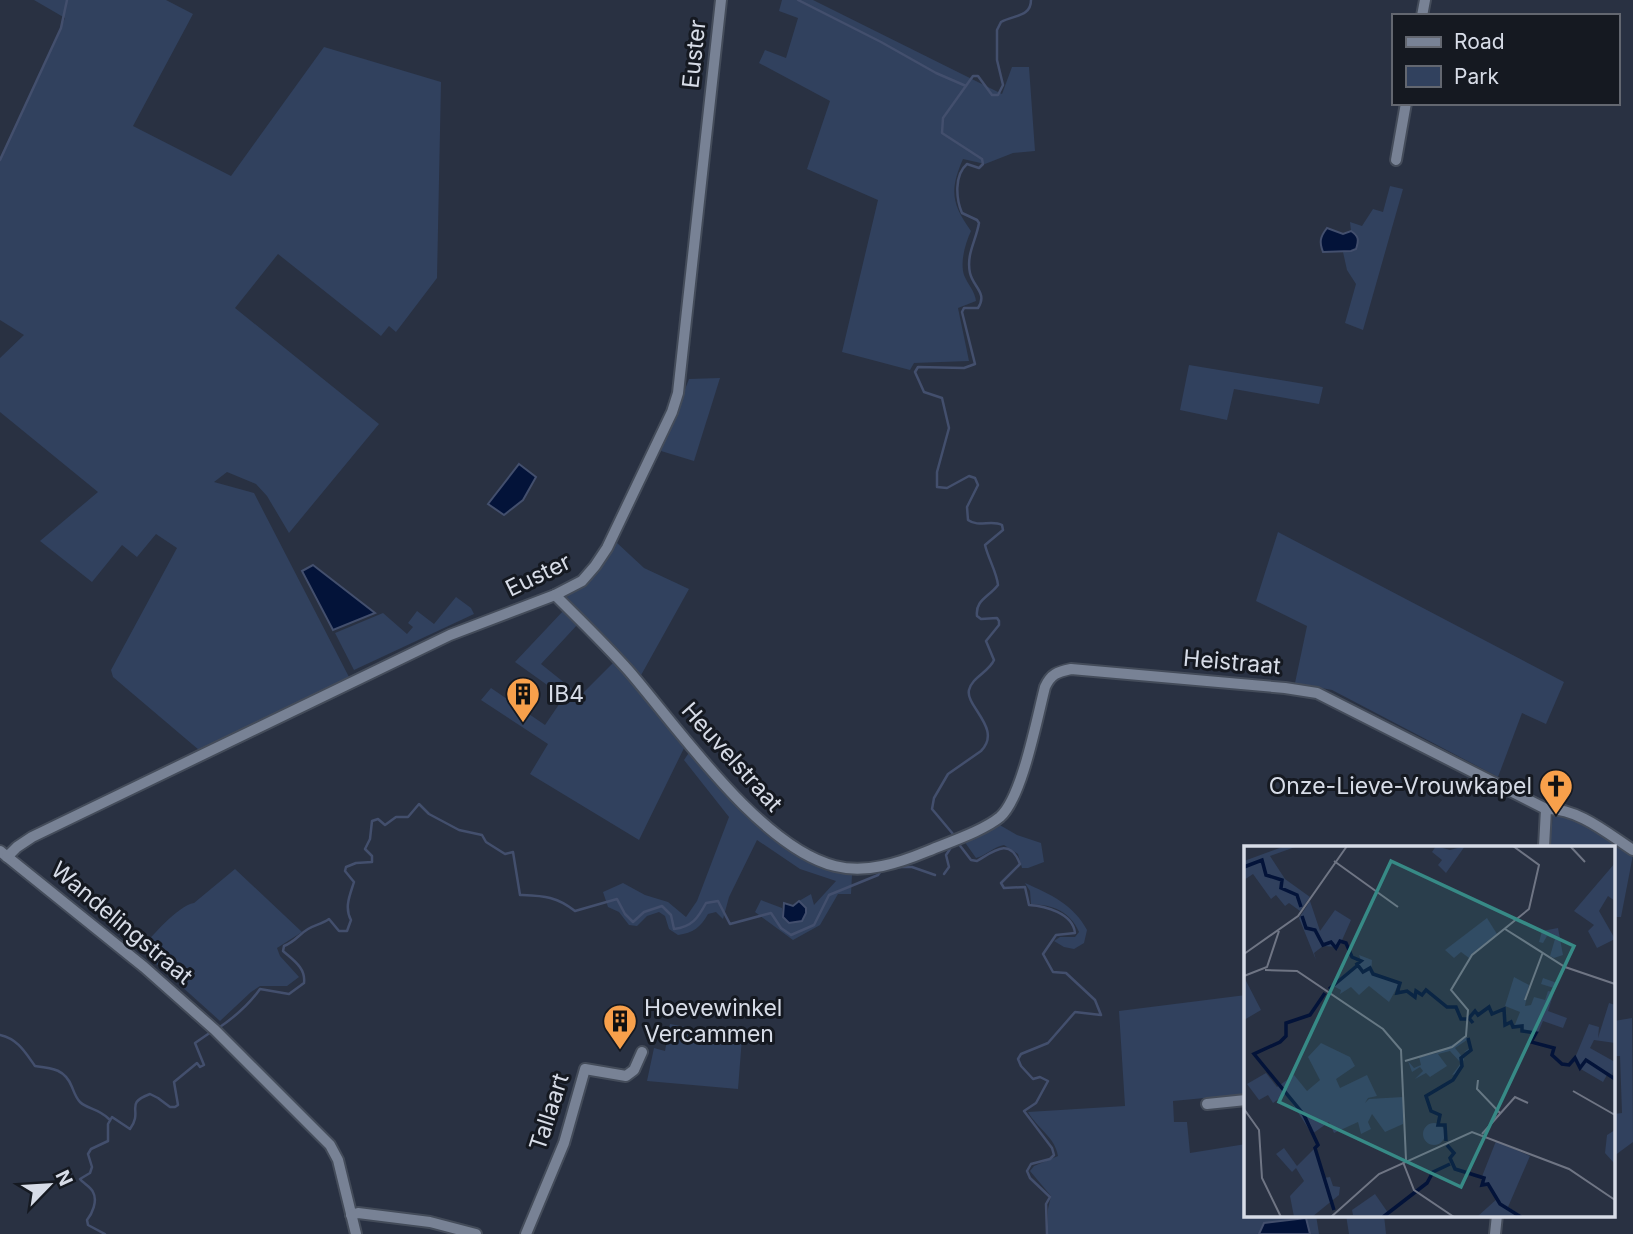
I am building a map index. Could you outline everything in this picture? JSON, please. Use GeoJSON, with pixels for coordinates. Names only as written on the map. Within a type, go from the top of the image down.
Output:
{"type":"FeatureCollection","features":[{"type":"Feature","properties":{"kind":"street","name":"Euster"},"geometry":{"type":"LineString","coordinates":[[4,854],[32,837],[450,635],[555,595],[582,581],[595,566],[607,548],[672,412],[678,393],[721,0]]}},
{"type":"Feature","properties":{"kind":"street"},"geometry":{"type":"LineString","coordinates":[[1395,160],[1406,105]]}},
{"type":"Feature","properties":{"kind":"street","name":"Heuvelstraat"},"geometry":{"type":"LineString","coordinates":[[555,595],[627,669],[759,821],[812,857],[834,866],[856,870],[875,868],[956,838]]}},
{"type":"Feature","properties":{"kind":"street","name":"Heistraat"},"geometry":{"type":"LineString","coordinates":[[956,838],[994,821],[1007,809],[1013,799],[1049,678],[1057,672],[1071,669],[1317,693],[1546,809],[1560,808],[1572,813],[1633,850]]}},
{"type":"Feature","properties":{"kind":"street"},"geometry":{"type":"LineString","coordinates":[[1544,846],[1546,809]]}},
{"type":"Feature","properties":{"kind":"street","name":"Wandelingstraat"},"geometry":{"type":"LineString","coordinates":[[4,854],[144,967],[215,1030],[330,1145],[338,1160],[351,1215]]}},
{"type":"Feature","properties":{"kind":"street","name":"Tallaart"},"geometry":{"type":"LineString","coordinates":[[526,1234],[564,1143],[585,1069],[626,1076],[634,1070],[642,1052]]}},
{"type":"Feature","properties":{"kind":"street"},"geometry":{"type":"LineString","coordinates":[[1207,1104],[1244,1100]]}},
{"type":"Feature","properties":{"kind":"street"},"geometry":{"type":"LineString","coordinates":[[356,1234],[351,1215],[358,1213],[416,1220],[476,1234]]}},
{"type":"Feature","properties":{"kind":"street"},"geometry":{"type":"LineString","coordinates":[[1495,1234],[1497,1216]]}},
{"type":"Feature","properties":{"kind":"green space"},"geometry":{"type":"Polygon","coordinates":[[[34,0],[166,0],[193,14],[133,126],[231,176],[324,47],[441,82],[437,278],[396,332],[389,326],[381,336],[278,254],[235,308],[379,424],[289,533],[267,496],[256,484],[227,472],[214,482],[254,493],[349,677],[199,750],[113,677],[111,670],[177,548],[156,534],[137,557],[122,545],[92,582],[40,541],[98,492],[0,412],[0,358],[24,335],[0,320],[0,158],[65,18],[34,0]]]}},
{"type":"Feature","properties":{"kind":"green space"},"geometry":{"type":"Polygon","coordinates":[[[782,0],[813,0],[1002,94],[1012,67],[1029,67],[1035,151],[1013,153],[985,164],[963,159],[954,189],[956,205],[971,231],[964,253],[963,270],[976,301],[958,308],[969,361],[914,363],[910,370],[842,352],[878,200],[807,169],[830,101],[759,63],[765,50],[786,58],[798,18],[779,11],[782,0]]]}},
{"type":"Feature","properties":{"kind":"green space"},"geometry":{"type":"Polygon","coordinates":[[[1390,186],[1403,189],[1363,330],[1345,323],[1356,284],[1347,270],[1343,252],[1351,251],[1357,235],[1351,231],[1350,222],[1362,226],[1373,209],[1383,212],[1390,186]]]}},
{"type":"Feature","properties":{"kind":"green space"},"geometry":{"type":"Polygon","coordinates":[[[1189,365],[1323,387],[1319,404],[1234,389],[1227,420],[1180,410],[1189,365]]]}},
{"type":"Feature","properties":{"kind":"green space"},"geometry":{"type":"Polygon","coordinates":[[[720,378],[694,461],[661,451],[689,379],[720,378]]]}},
{"type":"Feature","properties":{"kind":"green space"},"geometry":{"type":"Polygon","coordinates":[[[1278,532],[1564,682],[1546,724],[1522,713],[1498,777],[1332,690],[1295,683],[1307,626],[1256,601],[1278,532]]]}},
{"type":"Feature","properties":{"kind":"green space"},"geometry":{"type":"Polygon","coordinates":[[[616,542],[644,568],[689,589],[640,677],[566,596],[584,586],[596,574],[616,542]]]}},
{"type":"Feature","properties":{"kind":"green space"},"geometry":{"type":"Polygon","coordinates":[[[456,597],[471,608],[474,614],[354,670],[335,633],[383,613],[407,634],[413,627],[408,623],[417,611],[434,624],[456,597]]]}},
{"type":"Feature","properties":{"kind":"green space"},"geometry":{"type":"Polygon","coordinates":[[[564,610],[578,624],[541,664],[571,688],[577,699],[615,661],[686,744],[639,840],[530,774],[548,744],[481,700],[491,688],[545,725],[564,697],[515,662],[564,610]]]}},
{"type":"Feature","properties":{"kind":"green space"},"geometry":{"type":"Polygon","coordinates":[[[690,751],[761,828],[797,853],[841,873],[852,875],[851,894],[838,894],[820,925],[793,940],[755,912],[761,900],[782,908],[783,918],[806,907],[799,901],[811,894],[814,905],[836,881],[800,869],[757,840],[729,897],[723,919],[716,912],[708,914],[696,929],[678,935],[669,929],[665,916],[659,912],[647,916],[637,926],[629,925],[619,912],[608,907],[603,892],[623,883],[645,895],[668,902],[686,917],[697,901],[729,817],[684,760],[690,751]]]}},
{"type":"Feature","properties":{"kind":"green space"},"geometry":{"type":"Polygon","coordinates":[[[1557,812],[1597,831],[1633,855],[1621,917],[1616,917],[1616,846],[1550,846],[1553,814],[1557,812]]]}},
{"type":"Feature","properties":{"kind":"green space"},"geometry":{"type":"Polygon","coordinates":[[[998,824],[1017,835],[1041,843],[1044,862],[1022,868],[1018,854],[1004,845],[976,858],[964,841],[998,824]]]}},
{"type":"Feature","properties":{"kind":"green space"},"geometry":{"type":"Polygon","coordinates":[[[235,869],[302,932],[277,948],[280,956],[299,977],[287,986],[260,986],[220,1021],[140,949],[173,915],[194,903],[235,869]]]}},
{"type":"Feature","properties":{"kind":"green space"},"geometry":{"type":"Polygon","coordinates":[[[1025,883],[1052,896],[1082,921],[1087,930],[1084,943],[1074,949],[1054,941],[1060,937],[1075,937],[1079,932],[1071,919],[1060,910],[1031,904],[1030,891],[1025,883]]]}},
{"type":"Feature","properties":{"kind":"green space"},"geometry":{"type":"Polygon","coordinates":[[[1244,995],[1244,1094],[1173,1101],[1174,1122],[1187,1122],[1190,1153],[1244,1144],[1244,1216],[1316,1216],[1319,1234],[1048,1234],[1051,1196],[1030,1171],[1034,1166],[1058,1156],[1050,1138],[1028,1112],[1125,1106],[1119,1011],[1244,995]]]}},
{"type":"Feature","properties":{"kind":"green space"},"geometry":{"type":"Polygon","coordinates":[[[1632,1018],[1633,1142],[1616,1155],[1616,1114],[1622,1113],[1620,1056],[1616,1056],[1616,1021],[1632,1018]]]}},
{"type":"Feature","properties":{"kind":"green space"},"geometry":{"type":"Polygon","coordinates":[[[670,1024],[742,1038],[738,1089],[647,1081],[654,1048],[665,1051],[670,1024]]]}},
{"type":"Feature","properties":{"kind":"green space"},"geometry":{"type":"Polygon","coordinates":[[[1346,1216],[1384,1216],[1386,1234],[1349,1234],[1346,1216]]]}},
{"type":"Feature","properties":{"kind":"shaded area"},"geometry":{"type":"Polygon","coordinates":[[[1327,228],[1343,234],[1351,231],[1354,233],[1358,238],[1356,249],[1323,252],[1321,240],[1327,228]]]}},
{"type":"Feature","properties":{"kind":"shaded area"},"geometry":{"type":"Polygon","coordinates":[[[519,464],[536,477],[523,500],[504,515],[488,504],[519,464]]]}},
{"type":"Feature","properties":{"kind":"shaded area"},"geometry":{"type":"Polygon","coordinates":[[[313,565],[375,613],[333,630],[302,571],[313,565]]]}},
{"type":"Feature","properties":{"kind":"shaded area"},"geometry":{"type":"Polygon","coordinates":[[[799,901],[806,908],[806,913],[802,921],[789,923],[783,917],[784,903],[793,906],[799,901]]]}},
{"type":"Feature","properties":{"kind":"shaded area"},"geometry":{"type":"Polygon","coordinates":[[[1306,1218],[1310,1234],[1259,1234],[1264,1223],[1306,1218]]]}},
{"type":"Feature","properties":{"kind":"waterway"},"geometry":{"type":"LineString","coordinates":[[0,160],[61,28],[67,0]]}},
{"type":"Feature","properties":{"kind":"waterway"},"geometry":{"type":"LineString","coordinates":[[798,0],[966,86]]}},
{"type":"Feature","properties":{"kind":"waterway"},"geometry":{"type":"LineString","coordinates":[[953,834],[932,809],[934,798],[948,774],[981,751],[987,743],[986,726],[972,703],[969,690],[994,660],[986,641],[999,625],[999,621],[997,618],[981,619],[977,616],[977,611],[980,602],[998,585],[985,545],[1003,530],[998,523],[976,523],[968,520],[967,507],[978,485],[975,478],[969,476],[947,488],[937,487],[937,472],[949,428],[942,398],[924,392],[915,372],[918,367],[964,368],[975,364],[962,312],[964,308],[978,308],[981,303],[981,294],[969,266],[979,223],[962,213],[957,187],[960,174],[967,164],[979,168],[983,164],[982,159],[942,133],[943,118],[973,76],[978,76],[992,95],[998,95],[1003,85],[997,60],[997,30],[1001,22],[1025,13],[1031,0]]}},
{"type":"Feature","properties":{"kind":"waterway"},"geometry":{"type":"LineString","coordinates":[[217,1029],[241,1011],[260,989],[289,994],[304,983],[301,969],[283,951],[284,946],[308,929],[329,919],[339,931],[347,931],[351,920],[348,901],[354,882],[345,871],[346,867],[356,863],[372,862],[372,856],[365,849],[370,839],[372,821],[378,819],[385,825],[396,817],[408,817],[419,804],[429,814],[459,830],[482,835],[486,842],[505,854],[513,852],[520,895],[549,898],[562,902],[575,911],[617,899],[633,922],[644,912],[662,906],[671,915],[674,929],[694,921],[706,903],[718,901],[730,924],[771,913],[781,928],[791,935],[814,925],[829,895],[878,875],[881,871]]}},
{"type":"Feature","properties":{"kind":"waterway"},"geometry":{"type":"LineString","coordinates":[[958,843],[971,860],[977,861],[1001,849],[1011,851],[1016,856],[1020,864],[1001,883],[1004,888],[1025,887],[1029,905],[1050,909],[1069,920],[1075,933],[1056,935],[1043,954],[1053,972],[1066,973],[1095,1000],[1101,1015],[1075,1012],[1048,1043],[1021,1054],[1018,1059],[1033,1079],[1040,1077],[1048,1081],[1036,1103],[1024,1111],[1052,1148],[1054,1155],[1050,1159],[1031,1164],[1027,1171],[1030,1178],[1050,1197],[1046,1204],[1047,1234]]}},
{"type":"Feature","properties":{"kind":"waterway"},"geometry":{"type":"LineString","coordinates":[[944,874],[949,867],[946,855],[952,846]]}},
{"type":"Feature","properties":{"kind":"waterway"},"geometry":{"type":"LineString","coordinates":[[898,867],[912,867],[935,875]]}},
{"type":"Feature","properties":{"kind":"waterway"},"geometry":{"type":"LineString","coordinates":[[105,1234],[88,1225],[87,1220],[95,1199],[91,1188],[80,1179],[90,1173],[92,1167],[88,1154],[91,1149],[108,1141],[108,1124],[112,1117],[130,1129],[134,1122],[135,1104],[142,1098],[150,1094],[170,1107],[178,1105],[174,1082],[197,1063],[200,1067],[204,1065],[195,1043],[211,1032]]}},
{"type":"Feature","properties":{"kind":"waterway"},"geometry":{"type":"LineString","coordinates":[[0,1035],[16,1043],[35,1066],[52,1069],[66,1076],[80,1102],[109,1119]]}},
{"type":"Feature","properties":{"kind":"place","name":"IB4"},"geometry":{"type":"Point","coordinates":[523,724]}},
{"type":"Feature","properties":{"kind":"place","name":"Onze-Lieve-Vrouwkapel"},"geometry":{"type":"Point","coordinates":[1556,816]}},
{"type":"Feature","properties":{"kind":"place","name":"Hoevewinkel Vercammen"},"geometry":{"type":"Point","coordinates":[620,1051]}}]}
